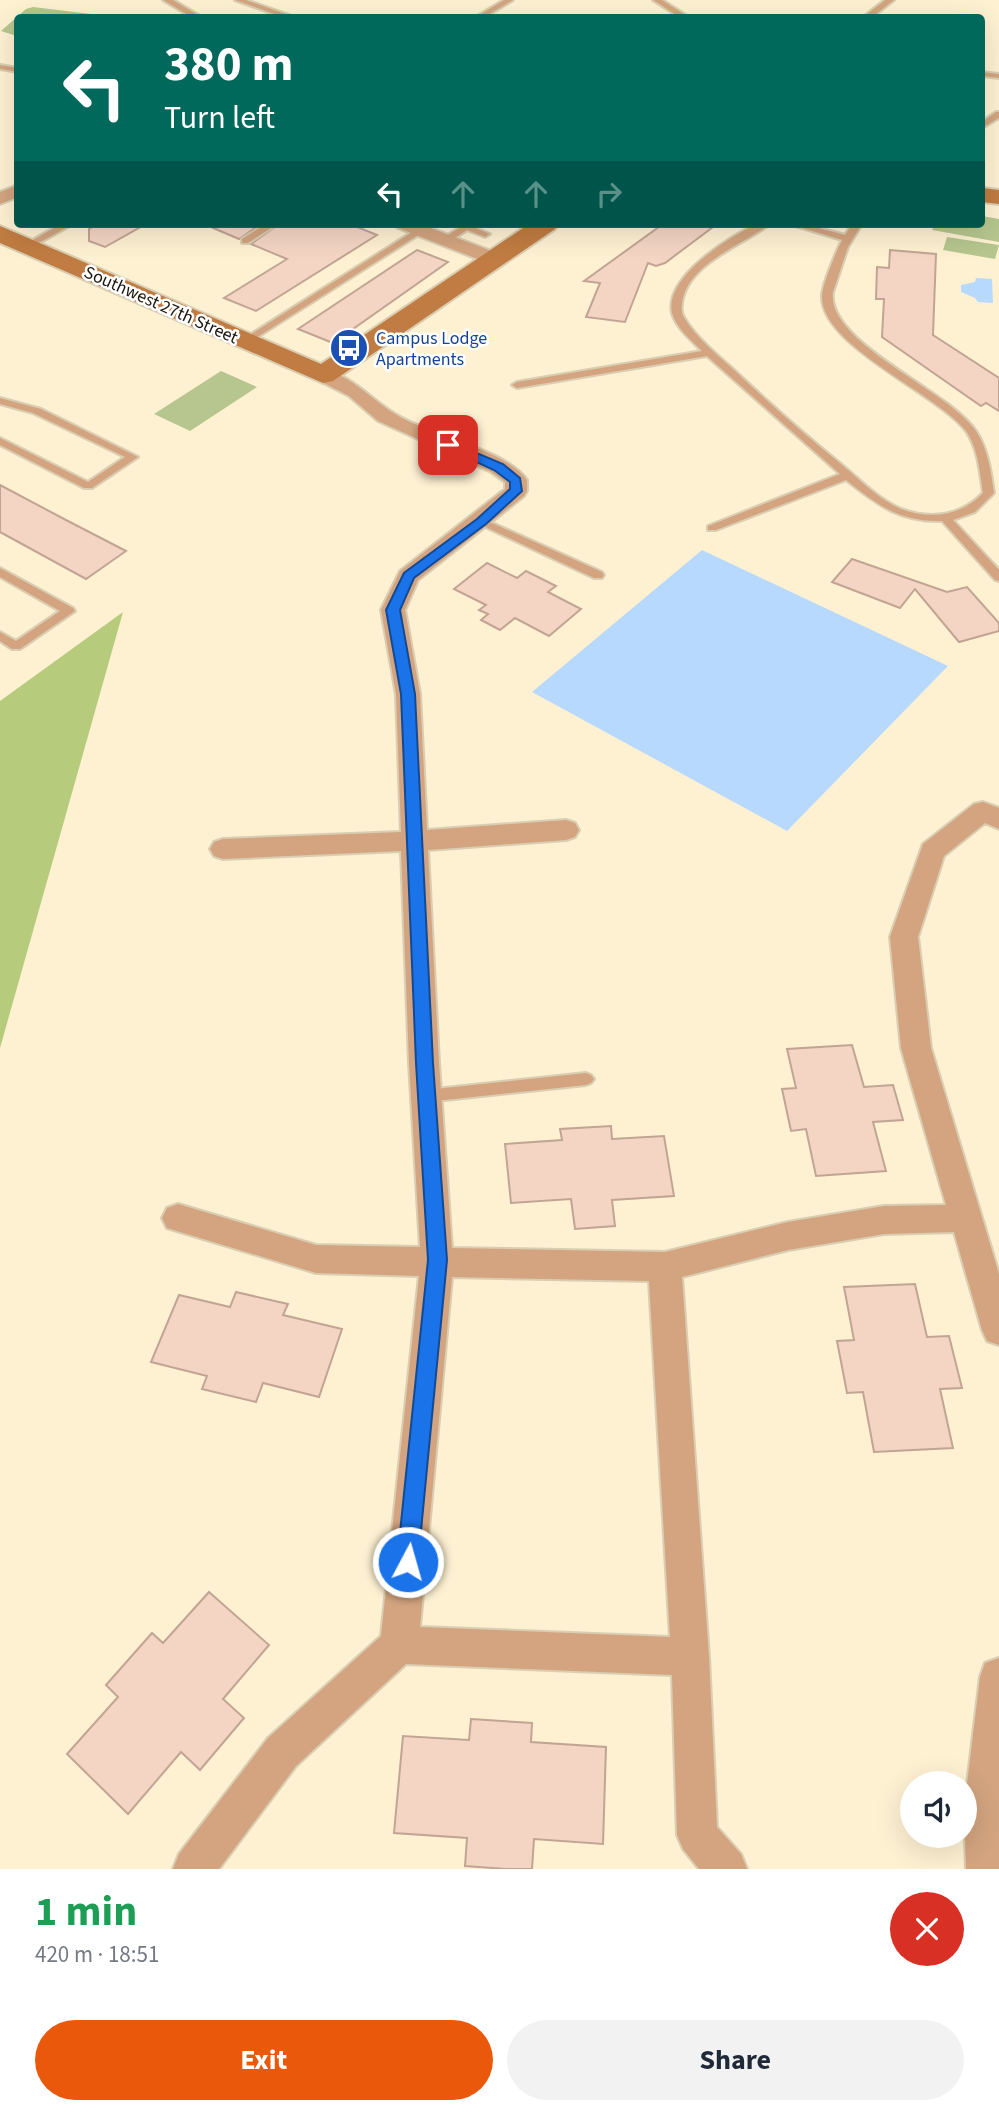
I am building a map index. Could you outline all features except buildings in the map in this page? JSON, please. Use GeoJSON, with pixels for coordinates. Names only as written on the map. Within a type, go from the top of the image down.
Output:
{"type":"FeatureCollection","features":[{"type":"Feature","properties":{"kind":"street"},"geometry":{"type":"LineString","coordinates":[[423,228],[456,231],[490,246]]}},
{"type":"Feature","properties":{"kind":"street"},"geometry":{"type":"LineString","coordinates":[[194,1869],[282,1752],[399,1645],[437,1260],[426,1096],[408,694],[393,610],[408,576],[516,491],[516,481],[499,467],[385,417],[356,392],[323,375],[490,246],[536,228]]}},
{"type":"Feature","properties":{"kind":"street","name":"Southwest 27th Street"},"geometry":{"type":"LineString","coordinates":[[0,234],[323,375]]}},
{"type":"Feature","properties":{"kind":"street"},"geometry":{"type":"LineString","coordinates":[[999,819],[983,811],[932,850],[904,937],[916,1048],[999,1330]]}},
{"type":"Feature","properties":{"kind":"street"},"geometry":{"type":"LineString","coordinates":[[223,849],[413,841],[566,830]]}},
{"type":"Feature","properties":{"kind":"street"},"geometry":{"type":"LineString","coordinates":[[178,1218],[316,1259],[665,1267],[788,1236],[884,1220],[966,1218]]}},
{"type":"Feature","properties":{"kind":"street"},"geometry":{"type":"LineString","coordinates":[[665,1267],[690,1657],[697,1835],[726,1869]]}},
{"type":"Feature","properties":{"kind":"street"},"geometry":{"type":"LineString","coordinates":[[399,1645],[690,1657]]}},
{"type":"Feature","properties":{"kind":"street"},"geometry":{"type":"LineString","coordinates":[[987,1869],[999,1677]]}},
{"type":"Feature","properties":{"kind":"lane"},"geometry":{"type":"LineString","coordinates":[[167,0],[193,14]]}},
{"type":"Feature","properties":{"kind":"lane"},"geometry":{"type":"LineString","coordinates":[[239,0],[282,14]]}},
{"type":"Feature","properties":{"kind":"lane"},"geometry":{"type":"LineString","coordinates":[[484,14],[509,0]]}},
{"type":"Feature","properties":{"kind":"lane"},"geometry":{"type":"LineString","coordinates":[[657,0],[680,14]]}},
{"type":"Feature","properties":{"kind":"lane"},"geometry":{"type":"LineString","coordinates":[[871,14],[890,0]]}},
{"type":"Feature","properties":{"kind":"lane"},"geometry":{"type":"LineString","coordinates":[[985,125],[999,114]]}},
{"type":"Feature","properties":{"kind":"lane"},"geometry":{"type":"LineString","coordinates":[[27,246],[61,228]]}},
{"type":"Feature","properties":{"kind":"lane"},"geometry":{"type":"LineString","coordinates":[[244,241],[265,228]]}},
{"type":"Feature","properties":{"kind":"lane"},"geometry":{"type":"LineString","coordinates":[[245,341],[411,228]]}},
{"type":"Feature","properties":{"kind":"lane"},"geometry":{"type":"LineString","coordinates":[[753,228],[727,245],[683,283],[677,302],[679,319],[708,353],[848,475],[891,508],[912,516],[944,517],[964,514],[989,493],[984,463],[971,431],[947,407],[864,349],[842,330],[831,314],[827,297],[846,238],[854,228]]}},
{"type":"Feature","properties":{"kind":"lane"},"geometry":{"type":"LineString","coordinates":[[809,228],[846,238]]}},
{"type":"Feature","properties":{"kind":"lane"},"geometry":{"type":"LineString","coordinates":[[456,231],[490,246]]}},
{"type":"Feature","properties":{"kind":"lane"},"geometry":{"type":"LineString","coordinates":[[517,385],[708,353]]}},
{"type":"Feature","properties":{"kind":"lane"},"geometry":{"type":"LineString","coordinates":[[0,401],[37,411],[133,457],[88,486],[0,441]]}},
{"type":"Feature","properties":{"kind":"lane"},"geometry":{"type":"LineString","coordinates":[[712,528],[848,475]]}},
{"type":"Feature","properties":{"kind":"lane"},"geometry":{"type":"LineString","coordinates":[[944,517],[999,577]]}},
{"type":"Feature","properties":{"kind":"lane"},"geometry":{"type":"LineString","coordinates":[[481,521],[598,575]]}},
{"type":"Feature","properties":{"kind":"lane"},"geometry":{"type":"LineString","coordinates":[[0,572],[69,611],[16,646],[0,636]]}},
{"type":"Feature","properties":{"kind":"lane"},"geometry":{"type":"LineString","coordinates":[[426,1096],[586,1079]]}},
{"type":"Feature","properties":{"kind":"green space"},"geometry":{"type":"Polygon","coordinates":[[[33,7],[91,14],[20,14],[33,7]]]}},
{"type":"Feature","properties":{"kind":"green space"},"geometry":{"type":"Polygon","coordinates":[[[14,20],[14,35],[1,31],[14,20]]]}},
{"type":"Feature","properties":{"kind":"green space"},"geometry":{"type":"Polygon","coordinates":[[[985,217],[999,219],[999,242],[932,230],[985,228],[985,217]]]}},
{"type":"Feature","properties":{"kind":"green space"},"geometry":{"type":"Polygon","coordinates":[[[947,237],[999,245],[995,259],[943,250],[947,237]]]}},
{"type":"Feature","properties":{"kind":"green space"},"geometry":{"type":"Polygon","coordinates":[[[221,371],[257,387],[190,431],[154,414],[221,371]]]}},
{"type":"Feature","properties":{"kind":"green space"},"geometry":{"type":"Polygon","coordinates":[[[123,612],[0,1048],[0,701],[123,612]]]}},
{"type":"Feature","properties":{"kind":"water"},"geometry":{"type":"Polygon","coordinates":[[[976,278],[992,279],[993,303],[978,302],[961,292],[961,285],[975,282],[976,278]]]}},
{"type":"Feature","properties":{"kind":"water"},"geometry":{"type":"Polygon","coordinates":[[[702,550],[948,666],[787,831],[532,692],[702,550]]]}},
{"type":"Feature","properties":{"kind":"place","name":"Campus Lodge Apartments"},"geometry":{"type":"Point","coordinates":[349,348]}},
{"type":"Feature","properties":{"kind":"route"},"geometry":{"type":"LineString","coordinates":[[408,1562],[437,1260],[424,1063],[408,694],[393,610],[408,576],[516,491],[516,481],[499,467],[448,445]]}}]}
